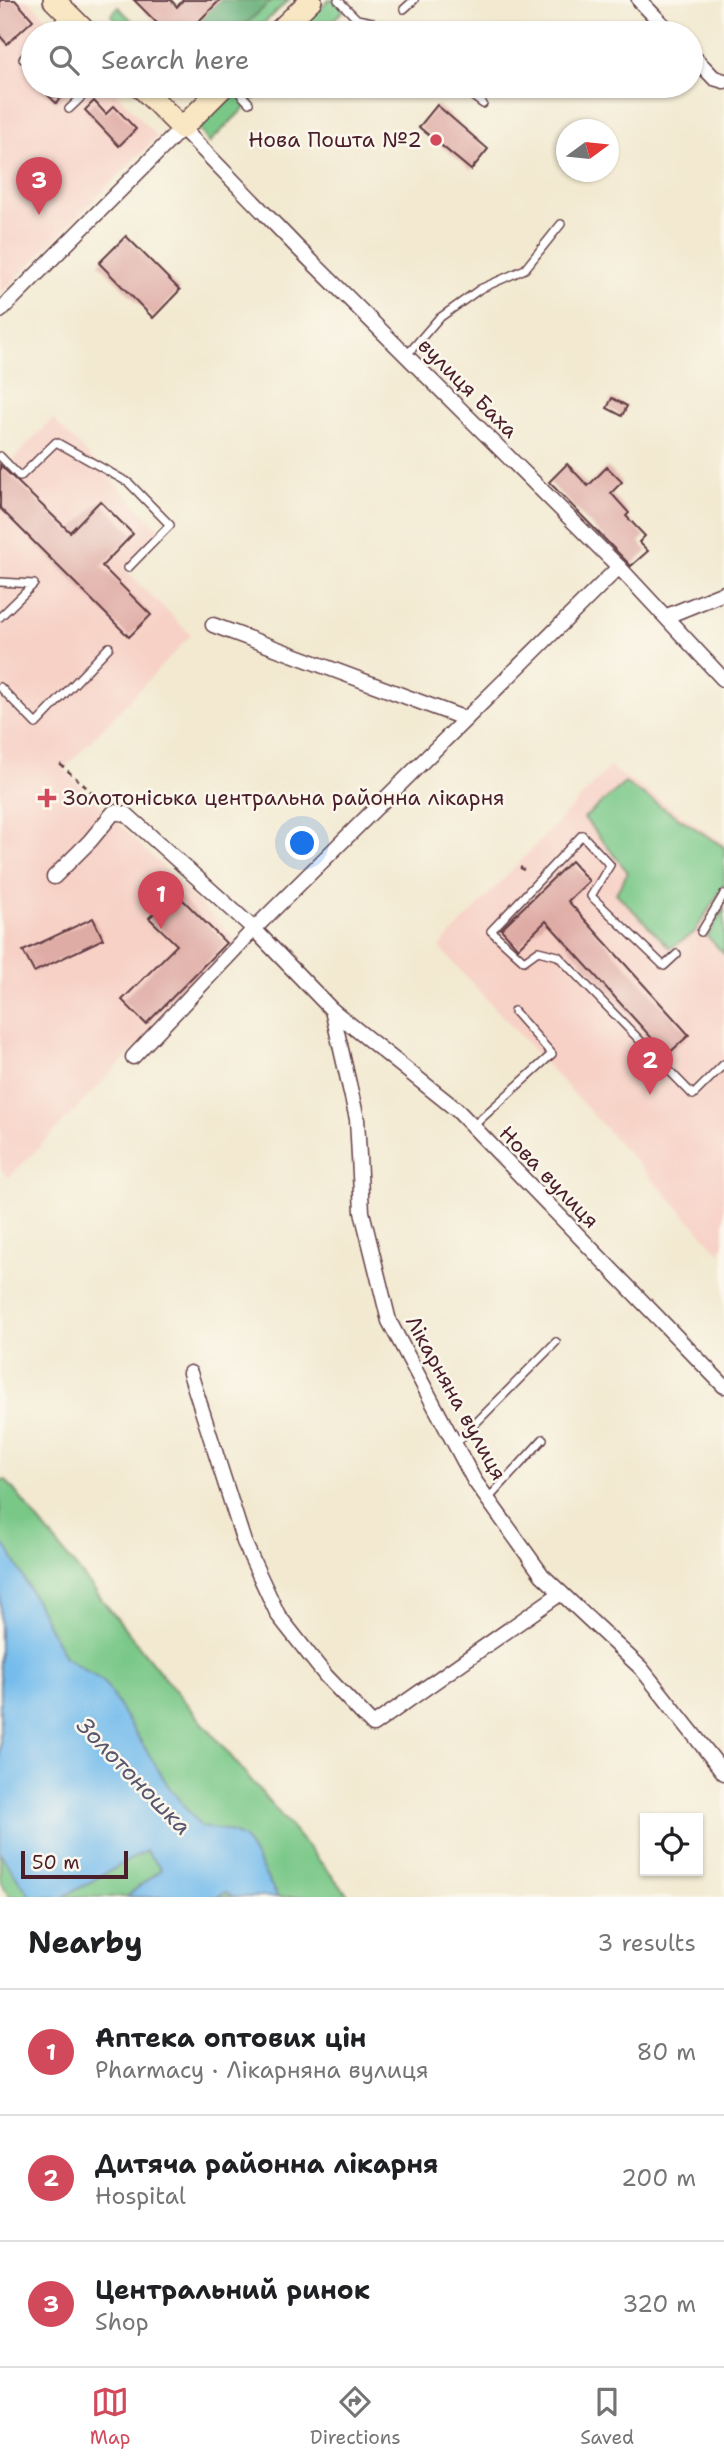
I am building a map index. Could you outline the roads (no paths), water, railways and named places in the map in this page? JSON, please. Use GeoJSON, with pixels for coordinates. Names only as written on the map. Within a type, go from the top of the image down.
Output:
{"type":"FeatureCollection","features":[{"type":"Feature","properties":{"kind":"main road"},"geometry":{"type":"LineString","coordinates":[[289,21],[311,0]]}},
{"type":"Feature","properties":{"kind":"main road"},"geometry":{"type":"LineString","coordinates":[[61,7],[75,21]]}},
{"type":"Feature","properties":{"kind":"main road"},"geometry":{"type":"LineString","coordinates":[[151,98],[182,128],[212,98]]}},
{"type":"Feature","properties":{"kind":"street"},"geometry":{"type":"LineString","coordinates":[[639,0],[659,21]]}},
{"type":"Feature","properties":{"kind":"street"},"geometry":{"type":"LineString","coordinates":[[703,65],[721,82]]}},
{"type":"Feature","properties":{"kind":"street"},"geometry":{"type":"LineString","coordinates":[[0,311],[182,128]]}},
{"type":"Feature","properties":{"kind":"street","name":"вулиця Баха"},"geometry":{"type":"LineString","coordinates":[[182,128],[405,356],[667,615],[724,680]]}},
{"type":"Feature","properties":{"kind":"street"},"geometry":{"type":"LineString","coordinates":[[132,1057],[254,929],[619,567]]}},
{"type":"Feature","properties":{"kind":"street"},"geometry":{"type":"LineString","coordinates":[[667,615],[724,593]]}},
{"type":"Feature","properties":{"kind":"street"},"geometry":{"type":"LineString","coordinates":[[213,625],[466,719]]}},
{"type":"Feature","properties":{"kind":"street"},"geometry":{"type":"LineString","coordinates":[[54,877],[114,812],[127,814],[254,929],[332,1010]]}},
{"type":"Feature","properties":{"kind":"street","name":"Нова вулиця"},"geometry":{"type":"LineString","coordinates":[[332,1010],[457,1111],[724,1387]]}},
{"type":"Feature","properties":{"kind":"street","name":"Лікарняна вулиця"},"geometry":{"type":"LineString","coordinates":[[332,1010],[357,1119],[362,1212],[389,1321],[474,1480],[542,1575],[641,1668],[724,1773]]}},
{"type":"Feature","properties":{"kind":"street"},"geometry":{"type":"LineString","coordinates":[[190,1373],[244,1542],[278,1615],[326,1676],[373,1726],[561,1593]]}},
{"type":"Feature","properties":{"kind":"lane"},"geometry":{"type":"LineString","coordinates":[[338,0],[357,19],[367,21]]}},
{"type":"Feature","properties":{"kind":"lane"},"geometry":{"type":"LineString","coordinates":[[404,9],[414,0]]}},
{"type":"Feature","properties":{"kind":"lane"},"geometry":{"type":"LineString","coordinates":[[69,109],[80,98]]}},
{"type":"Feature","properties":{"kind":"lane"},"geometry":{"type":"LineString","coordinates":[[244,98],[249,103]]}},
{"type":"Feature","properties":{"kind":"lane"},"geometry":{"type":"LineString","coordinates":[[476,98],[483,103]]}},
{"type":"Feature","properties":{"kind":"lane"},"geometry":{"type":"LineString","coordinates":[[405,356],[438,319],[480,289],[525,269],[561,224]]}},
{"type":"Feature","properties":{"kind":"lane"},"geometry":{"type":"LineString","coordinates":[[0,456],[20,477],[56,442],[129,483],[170,525],[128,568]]}},
{"type":"Feature","properties":{"kind":"lane"},"geometry":{"type":"LineString","coordinates":[[0,582],[34,584],[0,617]]}},
{"type":"Feature","properties":{"kind":"lane"},"geometry":{"type":"LineString","coordinates":[[0,687],[36,724],[108,647]]}},
{"type":"Feature","properties":{"kind":"lane"},"geometry":{"type":"LineString","coordinates":[[677,954],[664,965],[591,896],[610,865],[582,835],[491,931],[524,961],[538,951],[558,956],[693,1095],[724,1064]]}},
{"type":"Feature","properties":{"kind":"lane"},"geometry":{"type":"LineString","coordinates":[[701,932],[724,894]]}},
{"type":"Feature","properties":{"kind":"lane"},"geometry":{"type":"LineString","coordinates":[[471,1127],[552,1054],[514,1011]]}},
{"type":"Feature","properties":{"kind":"lane"},"geometry":{"type":"LineString","coordinates":[[454,1444],[556,1342]]}},
{"type":"Feature","properties":{"kind":"lane"},"geometry":{"type":"LineString","coordinates":[[487,1499],[543,1439]]}},
{"type":"Feature","properties":{"kind":"water","name":"Золотоношка"},"geometry":{"type":"Polygon","coordinates":[[[0,1540],[11,1554],[65,1657],[104,1682],[169,1787],[201,1827],[225,1830],[244,1838],[278,1897],[234,1897],[226,1892],[216,1897],[126,1897],[161,1869],[146,1851],[63,1897],[31,1897],[0,1853],[0,1540]]]}},
{"type":"Feature","properties":{"kind":"place","name":"Нова Пошта №2"},"geometry":{"type":"Point","coordinates":[436,140]}},
{"type":"Feature","properties":{"kind":"place","name":"Центральний ринок"},"geometry":{"type":"Point","coordinates":[39,215]}},
{"type":"Feature","properties":{"kind":"place","name":"Золотоніська центральна районна лікарня"},"geometry":{"type":"Point","coordinates":[47,798]}},
{"type":"Feature","properties":{"kind":"place","name":"Аптека оптових цін"},"geometry":{"type":"Point","coordinates":[161,929]}},
{"type":"Feature","properties":{"kind":"place","name":"Дитяча районна лікарня"},"geometry":{"type":"Point","coordinates":[650,1095]}}]}
